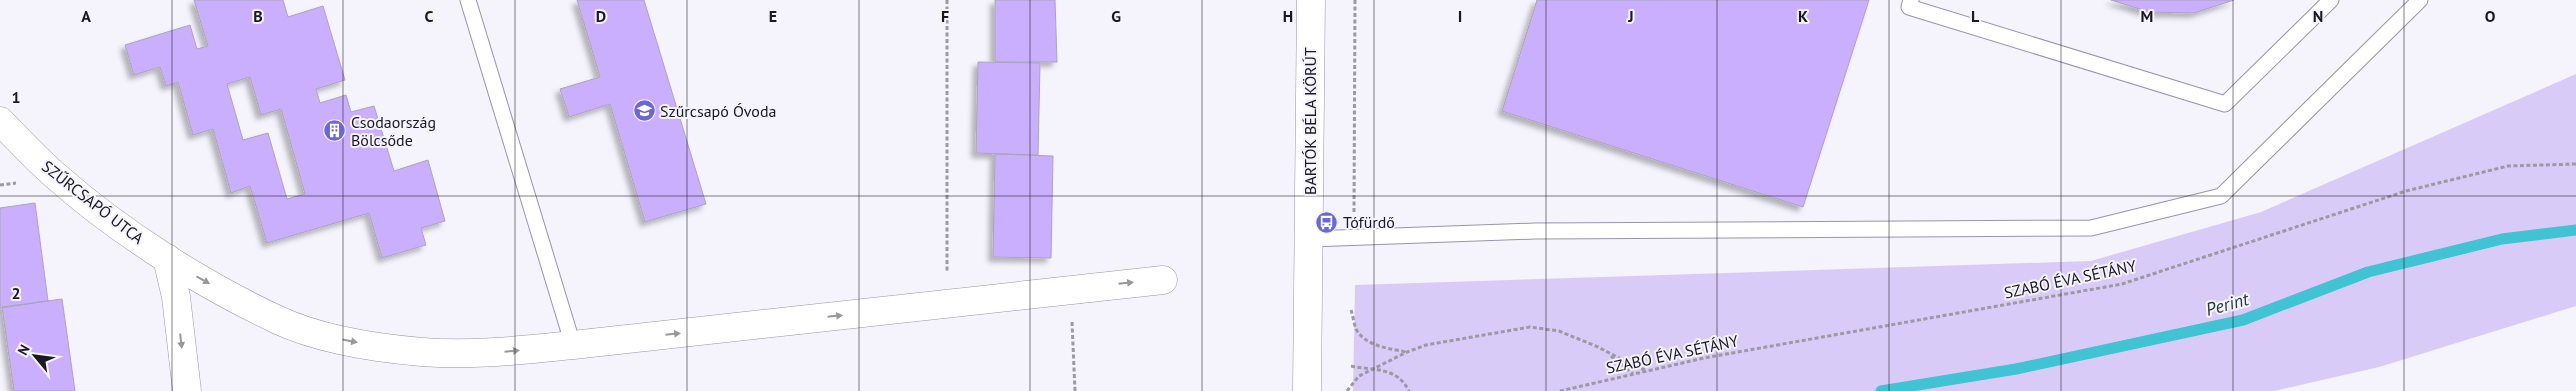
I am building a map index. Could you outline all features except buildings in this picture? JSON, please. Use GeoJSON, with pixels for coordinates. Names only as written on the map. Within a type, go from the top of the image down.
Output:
{"type":"FeatureCollection","features":[{"type":"Feature","properties":{"kind":"street","name":"BARTÓK BÉLA KÖRÚT"},"geometry":{"type":"LineString","coordinates":[[1307,391],[1311,0]]}},
{"type":"Feature","properties":{"kind":"street","name":"SZŰRCSAPÓ UTCA"},"geometry":{"type":"LineString","coordinates":[[0,121],[56,177],[108,218],[167,258],[279,320],[303,329],[350,341],[422,352],[495,352],[573,345],[1080,288]]}},
{"type":"Feature","properties":{"kind":"street"},"geometry":{"type":"LineString","coordinates":[[167,258],[176,297],[187,391]]}},
{"type":"Feature","properties":{"kind":"street"},"geometry":{"type":"LineString","coordinates":[[1080,288],[1163,280]]}},
{"type":"Feature","properties":{"kind":"lane"},"geometry":{"type":"LineString","coordinates":[[468,0],[573,345]]}},
{"type":"Feature","properties":{"kind":"lane"},"geometry":{"type":"LineString","coordinates":[[1911,0],[1909,7],[2225,104],[2331,0]]}},
{"type":"Feature","properties":{"kind":"lane"},"geometry":{"type":"LineString","coordinates":[[1310,239],[1545,231],[2091,228],[2221,196],[2420,0]]}},
{"type":"Feature","properties":{"kind":"path"},"geometry":{"type":"LineString","coordinates":[[947,0],[947,303]]}},
{"type":"Feature","properties":{"kind":"path"},"geometry":{"type":"LineString","coordinates":[[1354,237],[1355,0]]}},
{"type":"Feature","properties":{"kind":"path","name":"SZABÓ ÉVA SÉTÁNY"},"geometry":{"type":"LineString","coordinates":[[1560,391],[1704,358],[2122,284],[2406,191],[2508,166],[2576,164]]}},
{"type":"Feature","properties":{"kind":"path"},"geometry":{"type":"LineString","coordinates":[[1075,391],[1080,288]]}},
{"type":"Feature","properties":{"kind":"path"},"geometry":{"type":"LineString","coordinates":[[1351,310],[1356,330],[1364,338],[1384,348],[1407,352]]}},
{"type":"Feature","properties":{"kind":"path"},"geometry":{"type":"LineString","coordinates":[[1348,391],[1359,376],[1407,352],[1426,345],[1530,327],[1559,331],[1598,347],[1638,368],[1649,370]]}},
{"type":"Feature","properties":{"kind":"path"},"geometry":{"type":"LineString","coordinates":[[1598,347],[1633,374]]}},
{"type":"Feature","properties":{"kind":"path"},"geometry":{"type":"LineString","coordinates":[[1351,366],[1390,372],[1399,377],[1409,391]]}},
{"type":"Feature","properties":{"kind":"shaded area"},"geometry":{"type":"Polygon","coordinates":[[[2576,74],[2576,306],[2379,367],[2274,391],[1353,391],[1355,285],[2091,261],[2261,212],[2576,74]]]}},
{"type":"Feature","properties":{"kind":"waterway","name":"Perint"},"geometry":{"type":"LineString","coordinates":[[1881,391],[2016,369],[2243,320],[2368,272],[2502,239],[2576,230]]}},
{"type":"Feature","properties":{"kind":"place","name":"Szűrcsapó Óvoda"},"geometry":{"type":"Point","coordinates":[644,111]}},
{"type":"Feature","properties":{"kind":"place","name":"Csodaország Bölcsőde"},"geometry":{"type":"Point","coordinates":[335,131]}},
{"type":"Feature","properties":{"kind":"place","name":"Tófürdő"},"geometry":{"type":"Point","coordinates":[1327,222]}}]}
